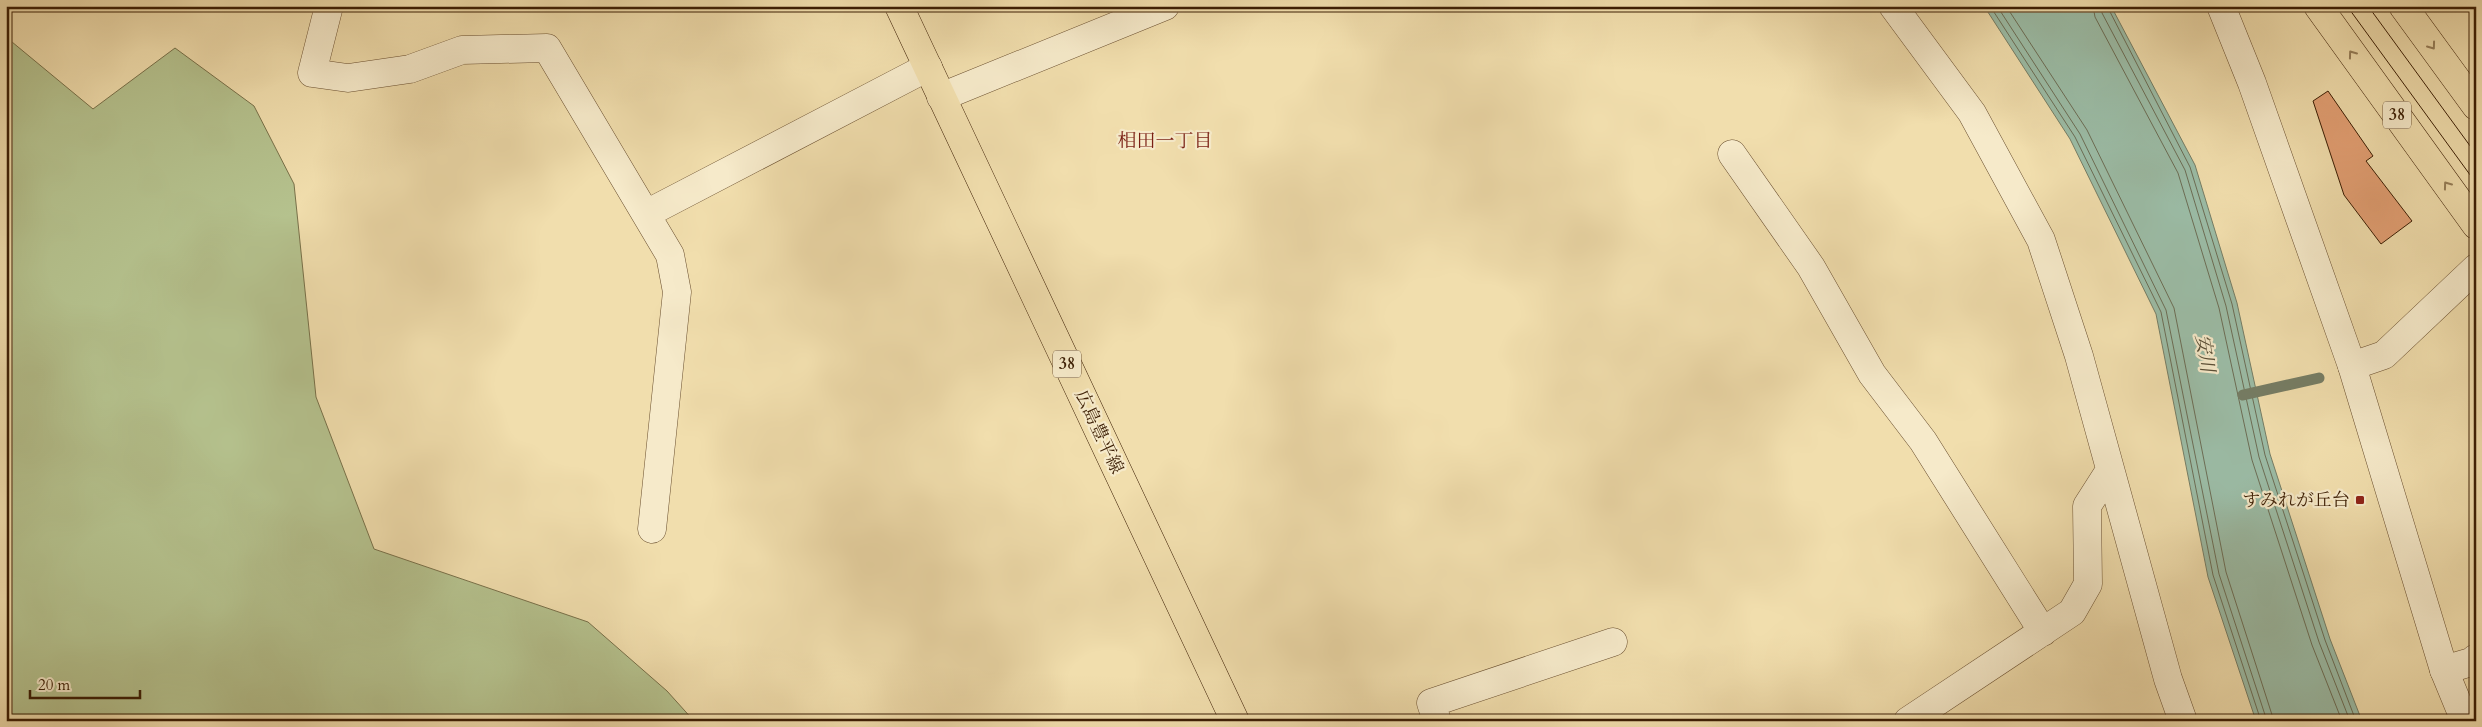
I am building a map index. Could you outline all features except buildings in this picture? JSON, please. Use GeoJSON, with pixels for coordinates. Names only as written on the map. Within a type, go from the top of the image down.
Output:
{"type":"FeatureCollection","features":[{"type":"Feature","properties":{"kind":"main road","name":"広島豊平線"},"geometry":{"type":"LineString","coordinates":[[899,6],[1236,721]]}},
{"type":"Feature","properties":{"kind":"main road","name":"38"},"geometry":{"type":"LineString","coordinates":[[2318,6],[2476,224]]}},
{"type":"Feature","properties":{"kind":"main road"},"geometry":{"type":"LineString","coordinates":[[2403,6],[2476,106]]}},
{"type":"Feature","properties":{"kind":"street"},"geometry":{"type":"LineString","coordinates":[[329,6],[312,73],[348,78],[410,69],[462,50],[547,48],[670,256],[677,292],[652,530]]}},
{"type":"Feature","properties":{"kind":"street"},"geometry":{"type":"LineString","coordinates":[[941,97],[1165,6]]}},
{"type":"Feature","properties":{"kind":"street"},"geometry":{"type":"LineString","coordinates":[[1893,6],[1972,113],[2041,240],[2079,356],[2168,679],[2184,721]]}},
{"type":"Feature","properties":{"kind":"street"},"geometry":{"type":"LineString","coordinates":[[2221,6],[2252,82],[2352,366],[2444,670],[2465,721]]}},
{"type":"Feature","properties":{"kind":"street"},"geometry":{"type":"LineString","coordinates":[[646,214],[928,67]]}},
{"type":"Feature","properties":{"kind":"street"},"geometry":{"type":"LineString","coordinates":[[1732,154],[1811,267],[1872,374],[1923,441],[2043,632]]}},
{"type":"Feature","properties":{"kind":"street"},"geometry":{"type":"LineString","coordinates":[[2352,366],[2384,355],[2476,268]]}},
{"type":"Feature","properties":{"kind":"street"},"geometry":{"type":"LineString","coordinates":[[1908,721],[2072,612],[2088,584],[2087,506],[2110,470]]}},
{"type":"Feature","properties":{"kind":"street"},"geometry":{"type":"LineString","coordinates":[[1437,721],[1431,704],[1613,642]]}},
{"type":"Feature","properties":{"kind":"street"},"geometry":{"type":"LineString","coordinates":[[2444,670],[2471,662],[2476,658]]}},
{"type":"Feature","properties":{"kind":"shaded area"},"geometry":{"type":"Polygon","coordinates":[[[6,37],[93,109],[175,48],[254,106],[294,184],[316,397],[374,549],[588,622],[667,691],[694,721],[6,721],[6,37]]]}},
{"type":"Feature","properties":{"kind":"water","name":"安川"},"geometry":{"type":"Polygon","coordinates":[[[1984,6],[2111,6],[2195,165],[2237,303],[2270,454],[2330,639],[2362,721],[2256,721],[2208,577],[2156,314],[2070,139],[1984,6]]]}},
{"type":"Feature","properties":{"kind":"waterway"},"geometry":{"type":"LineString","coordinates":[[2243,395],[2319,378]]}},
{"type":"Feature","properties":{"kind":"tram line"},"geometry":{"type":"LineString","coordinates":[[2347,6],[2476,183]]}},
{"type":"Feature","properties":{"kind":"tram line"},"geometry":{"type":"LineString","coordinates":[[2368,6],[2476,154]]}},
{"type":"Feature","properties":{"kind":"place","name":"すみれが丘台"},"geometry":{"type":"Point","coordinates":[2360,500]}},
{"type":"Feature","properties":{"kind":"district","name":"相田一丁目"},"geometry":{"type":"Point","coordinates":[1165,141]}}]}
